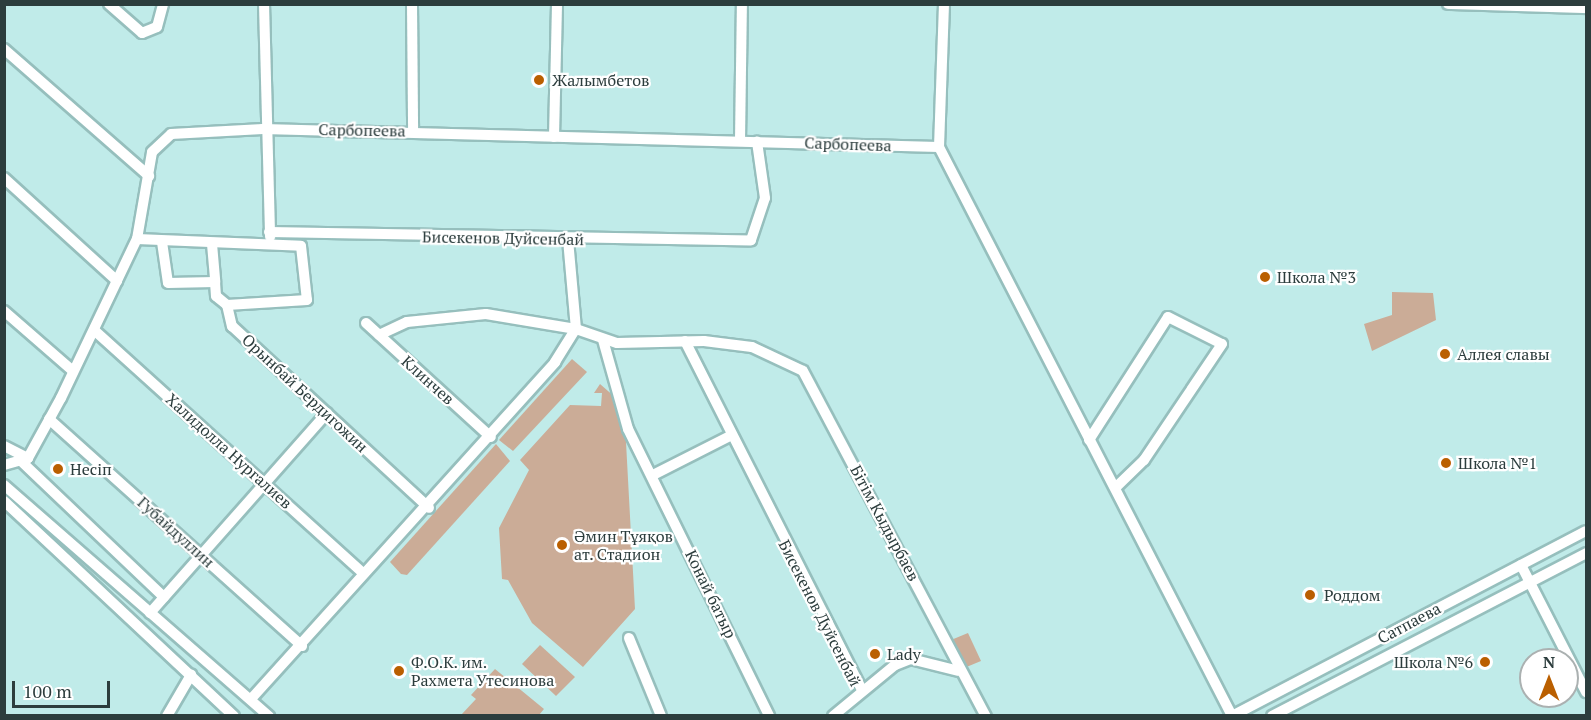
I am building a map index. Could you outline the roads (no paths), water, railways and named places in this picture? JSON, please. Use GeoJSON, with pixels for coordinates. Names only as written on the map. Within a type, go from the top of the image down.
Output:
{"type":"FeatureCollection","features":[{"type":"Feature","properties":{"kind":"street"},"geometry":{"type":"LineString","coordinates":[[109,4],[142,33],[151,31],[163,4]]}},
{"type":"Feature","properties":{"kind":"street"},"geometry":{"type":"LineString","coordinates":[[264,4],[263,129],[271,244]]}},
{"type":"Feature","properties":{"kind":"street"},"geometry":{"type":"LineString","coordinates":[[411,4],[412,131]]}},
{"type":"Feature","properties":{"kind":"street"},"geometry":{"type":"LineString","coordinates":[[554,137],[557,4]]}},
{"type":"Feature","properties":{"kind":"street"},"geometry":{"type":"LineString","coordinates":[[740,141],[742,4]]}},
{"type":"Feature","properties":{"kind":"street"},"geometry":{"type":"LineString","coordinates":[[944,4],[939,147],[1232,716]]}},
{"type":"Feature","properties":{"kind":"street"},"geometry":{"type":"LineString","coordinates":[[1448,4],[1587,8]]}},
{"type":"Feature","properties":{"kind":"street"},"geometry":{"type":"LineString","coordinates":[[4,49],[149,176]]}},
{"type":"Feature","properties":{"kind":"street","name":"Сарбопеева"},"geometry":{"type":"LineString","coordinates":[[25,460],[50,419],[137,239],[152,152],[171,134],[263,129],[412,131],[939,147]]}},
{"type":"Feature","properties":{"kind":"street","name":"Бисекенов Дуйсенбай"},"geometry":{"type":"LineString","coordinates":[[269,232],[568,240],[736,242],[751,240],[765,198],[757,142]]}},
{"type":"Feature","properties":{"kind":"street"},"geometry":{"type":"LineString","coordinates":[[4,178],[117,281]]}},
{"type":"Feature","properties":{"kind":"street"},"geometry":{"type":"LineString","coordinates":[[137,239],[212,244],[296,244],[305,251],[306,300],[227,304]]}},
{"type":"Feature","properties":{"kind":"street"},"geometry":{"type":"LineString","coordinates":[[251,699],[302,646],[363,573],[429,508],[546,374],[576,329],[568,240]]}},
{"type":"Feature","properties":{"kind":"street"},"geometry":{"type":"LineString","coordinates":[[162,242],[168,283],[215,282],[212,244]]}},
{"type":"Feature","properties":{"kind":"street","name":"Орынбай Бердигожин"},"geometry":{"type":"LineString","coordinates":[[215,282],[216,296],[227,304],[232,326],[429,508]]}},
{"type":"Feature","properties":{"kind":"street"},"geometry":{"type":"LineString","coordinates":[[4,311],[73,371]]}},
{"type":"Feature","properties":{"kind":"street"},"geometry":{"type":"LineString","coordinates":[[379,335],[407,322],[486,314],[576,329],[603,340]]}},
{"type":"Feature","properties":{"kind":"street"},"geometry":{"type":"LineString","coordinates":[[1089,440],[1168,317],[1222,344],[1144,460],[1115,488]]}},
{"type":"Feature","properties":{"kind":"street","name":"Клинчев"},"geometry":{"type":"LineString","coordinates":[[366,323],[491,437]]}},
{"type":"Feature","properties":{"kind":"street","name":"Халидолла Нургалиев"},"geometry":{"type":"LineString","coordinates":[[94,330],[363,573]]}},
{"type":"Feature","properties":{"kind":"street","name":"Бiтiм Кыдырбаев"},"geometry":{"type":"LineString","coordinates":[[603,340],[685,341],[752,346],[803,371],[959,671],[986,716]]}},
{"type":"Feature","properties":{"kind":"street","name":"Конай батыр"},"geometry":{"type":"LineString","coordinates":[[603,340],[628,429],[769,716]]}},
{"type":"Feature","properties":{"kind":"street","name":"Бисекенов Дуйсенбай"},"geometry":{"type":"LineString","coordinates":[[685,341],[730,435],[862,690],[833,716]]}},
{"type":"Feature","properties":{"kind":"street"},"geometry":{"type":"LineString","coordinates":[[150,612],[327,412]]}},
{"type":"Feature","properties":{"kind":"street","name":"Губайдуллин"},"geometry":{"type":"LineString","coordinates":[[50,419],[302,646]]}},
{"type":"Feature","properties":{"kind":"street"},"geometry":{"type":"LineString","coordinates":[[652,475],[730,435]]}},
{"type":"Feature","properties":{"kind":"street"},"geometry":{"type":"LineString","coordinates":[[4,446],[25,460],[164,597]]}},
{"type":"Feature","properties":{"kind":"street"},"geometry":{"type":"LineString","coordinates":[[6,467],[25,460]]}},
{"type":"Feature","properties":{"kind":"street"},"geometry":{"type":"LineString","coordinates":[[4,485],[187,642],[269,716]]}},
{"type":"Feature","properties":{"kind":"street"},"geometry":{"type":"LineString","coordinates":[[4,501],[234,716]]}},
{"type":"Feature","properties":{"kind":"street","name":"Сатпаева"},"geometry":{"type":"LineString","coordinates":[[1232,716],[1587,531]]}},
{"type":"Feature","properties":{"kind":"street","name":"Сатпаева"},"geometry":{"type":"LineString","coordinates":[[1272,716],[1587,553]]}},
{"type":"Feature","properties":{"kind":"street"},"geometry":{"type":"LineString","coordinates":[[1521,565],[1587,692]]}},
{"type":"Feature","properties":{"kind":"street"},"geometry":{"type":"LineString","coordinates":[[629,638],[661,716]]}},
{"type":"Feature","properties":{"kind":"street"},"geometry":{"type":"LineString","coordinates":[[171,656],[187,642]]}},
{"type":"Feature","properties":{"kind":"street"},"geometry":{"type":"LineString","coordinates":[[862,690],[911,659],[959,671]]}},
{"type":"Feature","properties":{"kind":"street"},"geometry":{"type":"LineString","coordinates":[[167,716],[191,675]]}},
{"type":"Feature","properties":{"kind":"place","name":"Жалымбетов"},"geometry":{"type":"Point","coordinates":[539,80]}},
{"type":"Feature","properties":{"kind":"place","name":"Школа №3"},"geometry":{"type":"Point","coordinates":[1265,277]}},
{"type":"Feature","properties":{"kind":"place","name":"Аллея славы"},"geometry":{"type":"Point","coordinates":[1445,354]}},
{"type":"Feature","properties":{"kind":"place","name":"Школа №1"},"geometry":{"type":"Point","coordinates":[1446,463]}},
{"type":"Feature","properties":{"kind":"place","name":"Несіп"},"geometry":{"type":"Point","coordinates":[58,469]}},
{"type":"Feature","properties":{"kind":"place","name":"Әмин Тұяқов ат. Стадион"},"geometry":{"type":"Point","coordinates":[562,545]}},
{"type":"Feature","properties":{"kind":"place","name":"Роддом"},"geometry":{"type":"Point","coordinates":[1310,595]}},
{"type":"Feature","properties":{"kind":"place","name":"Lady"},"geometry":{"type":"Point","coordinates":[875,654]}},
{"type":"Feature","properties":{"kind":"place","name":"Школа №6"},"geometry":{"type":"Point","coordinates":[1485,662]}},
{"type":"Feature","properties":{"kind":"place","name":"Ф.О.К. им. Рахмета Утесинова"},"geometry":{"type":"Point","coordinates":[399,671]}}]}
